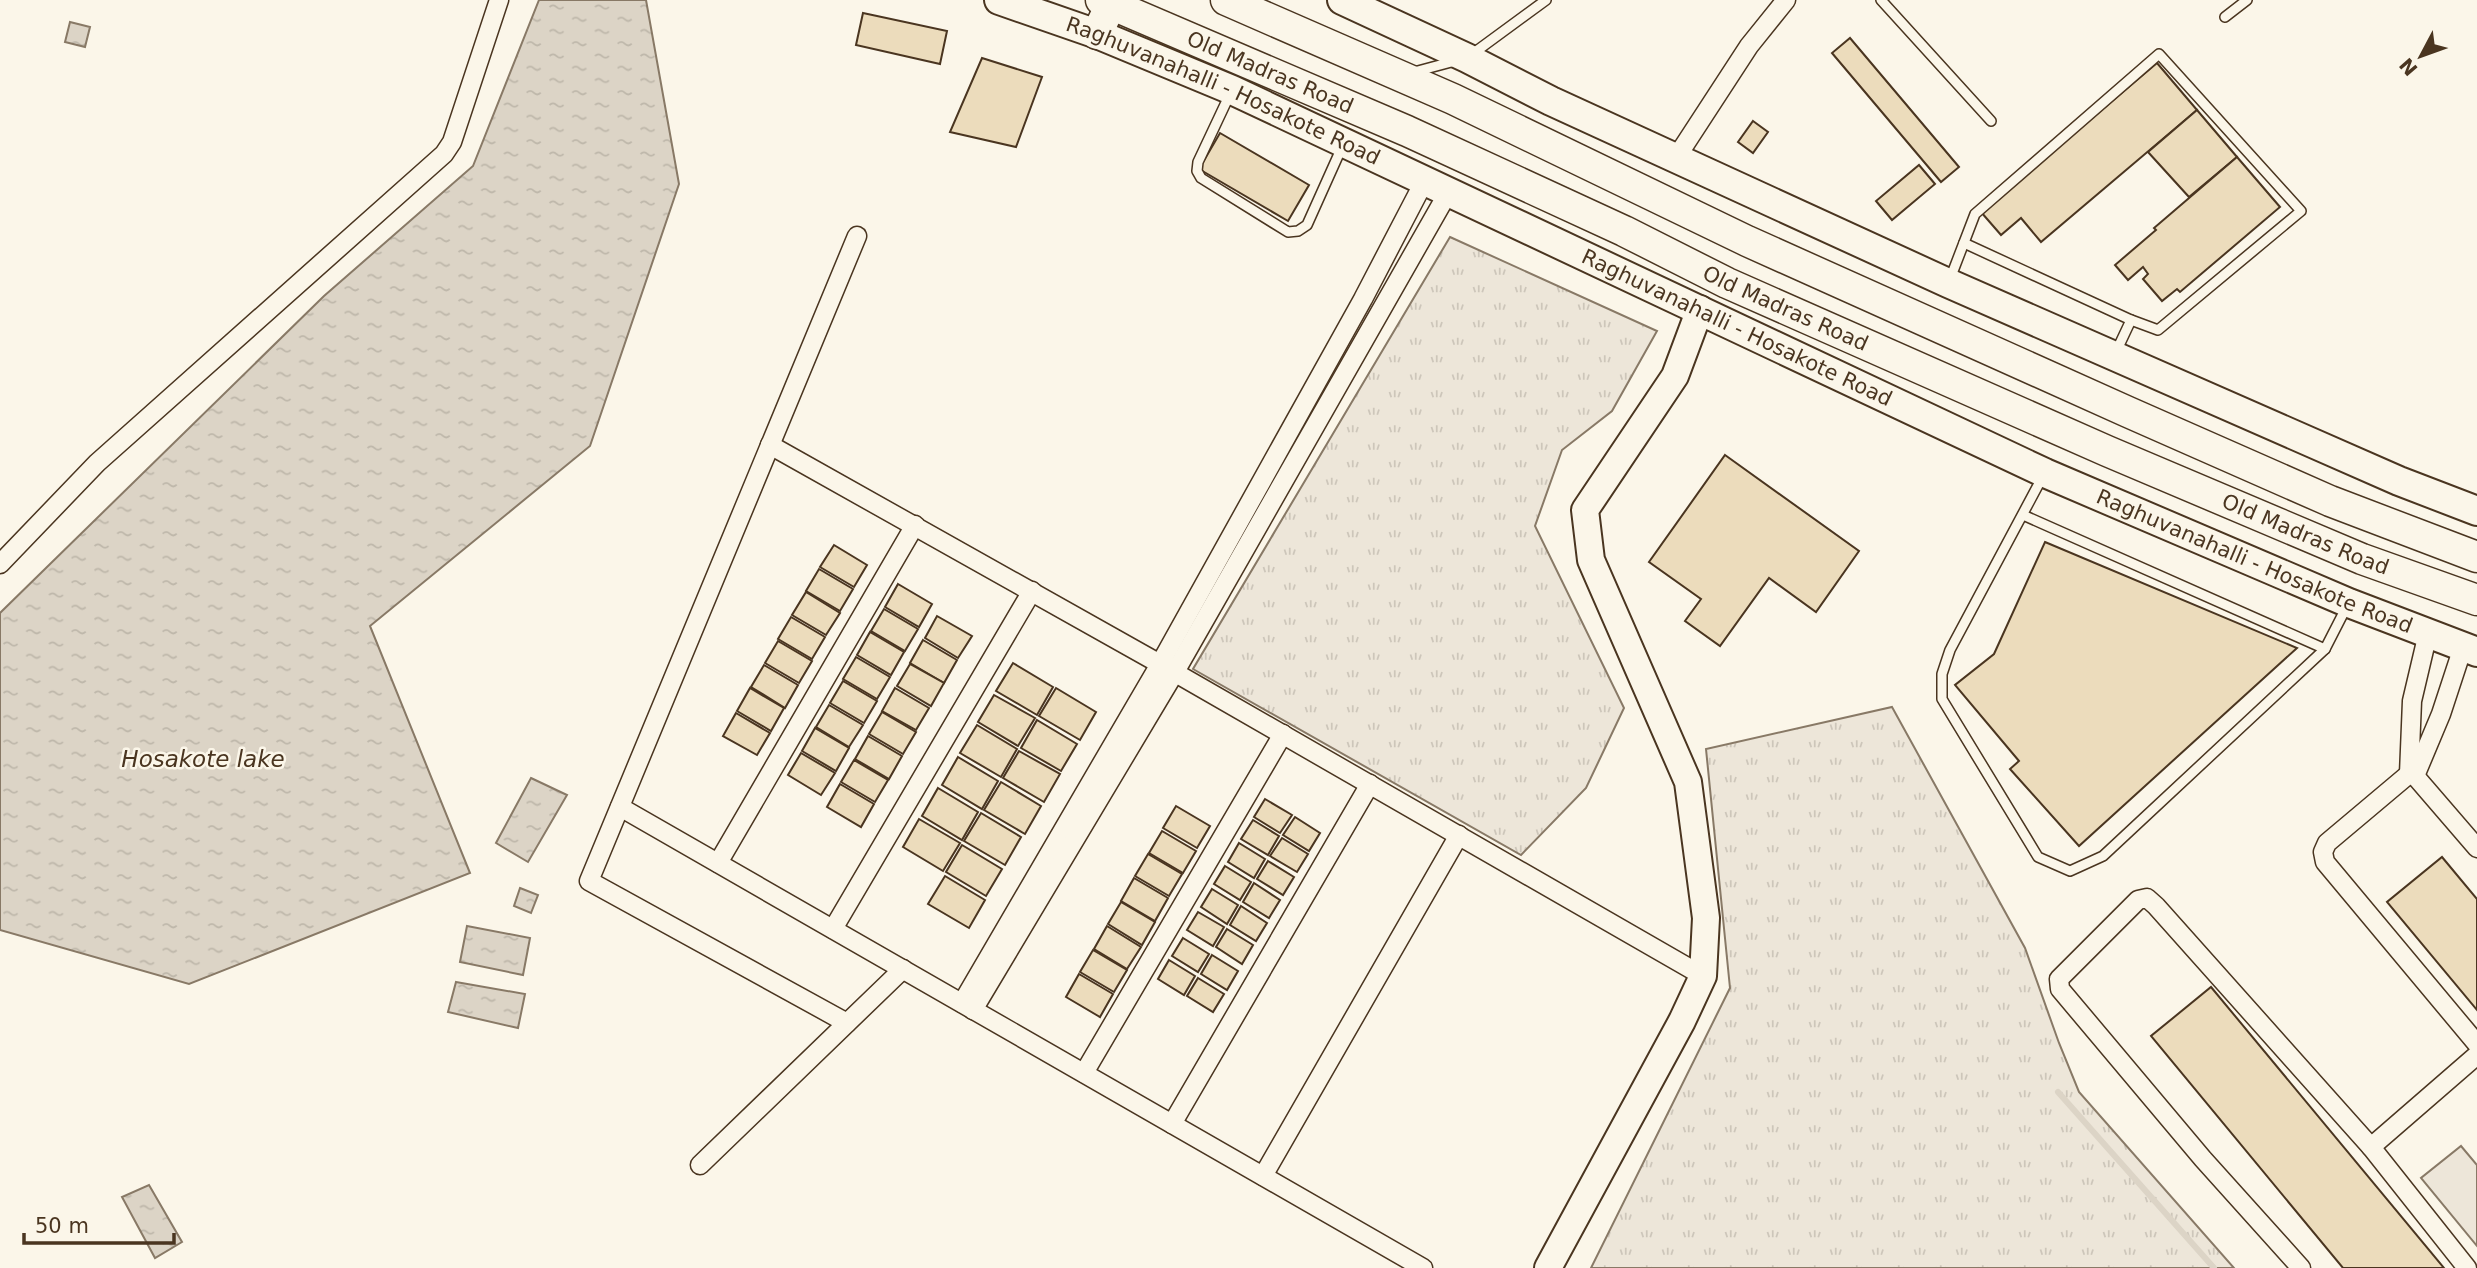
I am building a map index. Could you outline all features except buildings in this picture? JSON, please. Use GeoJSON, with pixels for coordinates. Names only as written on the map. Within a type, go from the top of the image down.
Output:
{"type":"FeatureCollection","features":[{"type":"Feature","properties":{"kind":"highway"},"geometry":{"type":"LineString","coordinates":[[1226,0],[1453,99],[1748,241],[2128,412],[2329,501],[2477,557]]}},
{"type":"Feature","properties":{"kind":"highway"},"geometry":{"type":"LineString","coordinates":[[1097,34],[1106,2]]}},
{"type":"Feature","properties":{"kind":"highway","name":"Old Madras Road"},"geometry":{"type":"LineString","coordinates":[[1106,2],[1407,131],[1624,231],[1727,283],[2107,451],[2362,559],[2477,600]]}},
{"type":"Feature","properties":{"kind":"main road","name":"Raghuvanahalli - Hosakote Road"},"geometry":{"type":"LineString","coordinates":[[999,0],[1097,34],[1232,90],[2045,473],[2349,603],[2470,649]]}},
{"type":"Feature","properties":{"kind":"main road"},"geometry":{"type":"LineString","coordinates":[[1342,0],[1467,58],[1551,101],[1948,284],[2399,481],[2477,511]]}},
{"type":"Feature","properties":{"kind":"main road"},"geometry":{"type":"LineString","coordinates":[[1548,1268],[1682,1021],[1703,976],[1706,918],[1688,782],[1591,560],[1585,510],[1675,376],[1700,309]]}},
{"type":"Feature","properties":{"kind":"street"},"geometry":{"type":"LineString","coordinates":[[0,564],[97,463],[443,154],[452,142],[499,0]]}},
{"type":"Feature","properties":{"kind":"street"},"geometry":{"type":"LineString","coordinates":[[1676,158],[1749,46],[1786,0]]}},
{"type":"Feature","properties":{"kind":"street"},"geometry":{"type":"LineString","coordinates":[[967,1007],[1167,668],[1437,186]]}},
{"type":"Feature","properties":{"kind":"street"},"geometry":{"type":"LineString","coordinates":[[1167,668],[1363,299],[1437,186]]}},
{"type":"Feature","properties":{"kind":"street"},"geometry":{"type":"LineString","coordinates":[[847,1023],[589,881],[857,236]]}},
{"type":"Feature","properties":{"kind":"street"},"geometry":{"type":"LineString","coordinates":[[771,444],[1703,976]]}},
{"type":"Feature","properties":{"kind":"street"},"geometry":{"type":"LineString","coordinates":[[718,863],[915,525]]}},
{"type":"Feature","properties":{"kind":"street"},"geometry":{"type":"LineString","coordinates":[[833,929],[1032,591]]}},
{"type":"Feature","properties":{"kind":"street"},"geometry":{"type":"LineString","coordinates":[[2428,633],[2412,701],[2412,775],[2477,848]]}},
{"type":"Feature","properties":{"kind":"street"},"geometry":{"type":"LineString","coordinates":[[2470,649],[2412,775],[2326,843],[2323,852],[2325,862],[2477,1044]]}},
{"type":"Feature","properties":{"kind":"street"},"geometry":{"type":"LineString","coordinates":[[1084,1073],[1283,734]]}},
{"type":"Feature","properties":{"kind":"street"},"geometry":{"type":"LineString","coordinates":[[1172,1124],[1370,784]]}},
{"type":"Feature","properties":{"kind":"street"},"geometry":{"type":"LineString","coordinates":[[620,807],[1423,1268]]}},
{"type":"Feature","properties":{"kind":"street"},"geometry":{"type":"LineString","coordinates":[[1263,1176],[1459,835]]}},
{"type":"Feature","properties":{"kind":"street"},"geometry":{"type":"LineString","coordinates":[[2301,1268],[2203,1159],[2060,989],[2059,979],[2137,900],[2147,898],[2371,1147],[2467,1268]]}},
{"type":"Feature","properties":{"kind":"street"},"geometry":{"type":"LineString","coordinates":[[700,1165],[903,970]]}},
{"type":"Feature","properties":{"kind":"street"},"geometry":{"type":"LineString","coordinates":[[2371,1147],[2477,1055]]}},
{"type":"Feature","properties":{"kind":"lane"},"geometry":{"type":"LineString","coordinates":[[1401,76],[1467,58],[1546,0]]}},
{"type":"Feature","properties":{"kind":"lane"},"geometry":{"type":"LineString","coordinates":[[1881,0],[1991,121]]}},
{"type":"Feature","properties":{"kind":"lane"},"geometry":{"type":"LineString","coordinates":[[2225,17],[2247,0]]}},
{"type":"Feature","properties":{"kind":"lane"},"geometry":{"type":"LineString","coordinates":[[1948,284],[1975,214],[2159,54],[2301,211],[2158,330],[1964,243]]}},
{"type":"Feature","properties":{"kind":"lane"},"geometry":{"type":"LineString","coordinates":[[1232,90],[1198,162],[1197,171],[1201,178],[1288,232],[1298,231],[1307,225],[1344,142]]}},
{"type":"Feature","properties":{"kind":"lane"},"geometry":{"type":"LineString","coordinates":[[2114,357],[2131,320]]}},
{"type":"Feature","properties":{"kind":"lane"},"geometry":{"type":"LineString","coordinates":[[2045,473],[1950,650],[1942,674],[1942,699],[2038,857],[2070,871],[2103,856],[2325,649],[2349,603]]}},
{"type":"Feature","properties":{"kind":"lane"},"geometry":{"type":"LineString","coordinates":[[2022,515],[2325,649]]}},
{"type":"Feature","properties":{"kind":"green space"},"geometry":{"type":"Polygon","coordinates":[[[1450,237],[1657,331],[1612,411],[1562,450],[1535,526],[1624,708],[1586,788],[1521,855],[1193,669],[1450,237]]]}},
{"type":"Feature","properties":{"kind":"green space"},"geometry":{"type":"Polygon","coordinates":[[[1892,707],[2025,948],[2079,1092],[2234,1268],[1591,1268],[1730,988],[1706,749],[1892,707]]]}},
{"type":"Feature","properties":{"kind":"green space"},"geometry":{"type":"Polygon","coordinates":[[[2461,1146],[2477,1165],[2477,1246],[2421,1178],[2461,1146]]]}},
{"type":"Feature","properties":{"kind":"water","name":"Hosakote lake"},"geometry":{"type":"Polygon","coordinates":[[[539,0],[646,0],[679,184],[590,446],[370,626],[470,873],[189,984],[0,930],[0,613],[324,296],[473,166],[539,0]]]}},
{"type":"Feature","properties":{"kind":"water"},"geometry":{"type":"Polygon","coordinates":[[[70,22],[90,27],[85,47],[65,42],[70,22]]]}},
{"type":"Feature","properties":{"kind":"water"},"geometry":{"type":"Polygon","coordinates":[[[531,778],[567,795],[528,862],[496,843],[531,778]]]}},
{"type":"Feature","properties":{"kind":"water"},"geometry":{"type":"Polygon","coordinates":[[[520,888],[538,895],[531,913],[514,906],[520,888]]]}},
{"type":"Feature","properties":{"kind":"water"},"geometry":{"type":"Polygon","coordinates":[[[467,926],[530,938],[523,975],[460,962],[467,926]]]}},
{"type":"Feature","properties":{"kind":"water"},"geometry":{"type":"Polygon","coordinates":[[[456,982],[525,994],[518,1028],[448,1012],[456,982]]]}},
{"type":"Feature","properties":{"kind":"water"},"geometry":{"type":"Polygon","coordinates":[[[149,1185],[182,1242],[155,1258],[122,1197],[149,1185]]]}},
{"type":"Feature","properties":{"kind":"waterway"},"geometry":{"type":"LineString","coordinates":[[2058,1092],[2214,1268]]}}]}
